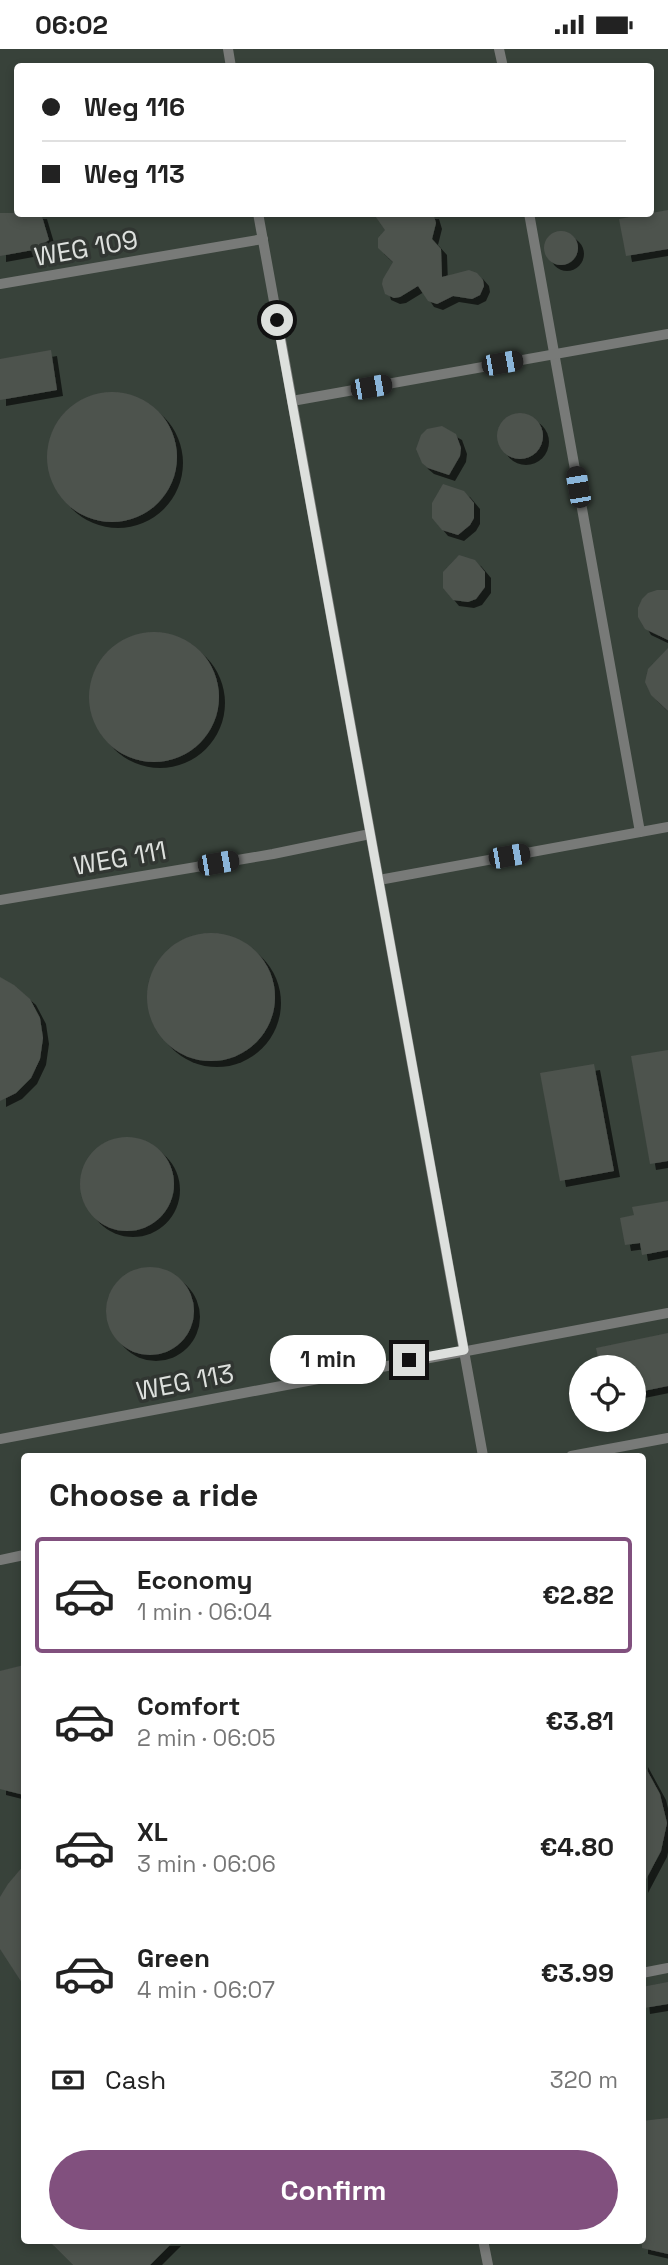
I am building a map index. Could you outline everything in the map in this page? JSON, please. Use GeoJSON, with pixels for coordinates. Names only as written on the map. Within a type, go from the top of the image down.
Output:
{"type":"FeatureCollection","features":[{"type":"Feature","properties":{"kind":"lane"},"geometry":{"type":"LineString","coordinates":[[259,217],[482,1453]]}},
{"type":"Feature","properties":{"kind":"lane"},"geometry":{"type":"LineString","coordinates":[[530,217],[640,832]]}},
{"type":"Feature","properties":{"kind":"lane","name":"WEG 109"},"geometry":{"type":"LineString","coordinates":[[0,284],[263,239]]}},
{"type":"Feature","properties":{"kind":"lane"},"geometry":{"type":"LineString","coordinates":[[292,401],[668,334]]}},
{"type":"Feature","properties":{"kind":"lane"},"geometry":{"type":"LineString","coordinates":[[379,880],[668,827]]}},
{"type":"Feature","properties":{"kind":"lane","name":"WEG 111"},"geometry":{"type":"LineString","coordinates":[[0,900],[273,854],[370,834]]}},
{"type":"Feature","properties":{"kind":"lane","name":"WEG 113"},"geometry":{"type":"LineString","coordinates":[[0,1439],[668,1313]]}},
{"type":"Feature","properties":{"kind":"lane"},"geometry":{"type":"LineString","coordinates":[[587,1453],[668,1438]]}},
{"type":"Feature","properties":{"kind":"lane"},"geometry":{"type":"LineString","coordinates":[[0,1560],[21,1556]]}},
{"type":"Feature","properties":{"kind":"lane"},"geometry":{"type":"LineString","coordinates":[[646,1972],[668,1968]]}},
{"type":"Feature","properties":{"kind":"lane"},"geometry":{"type":"LineString","coordinates":[[484,2244],[488,2265]]}},
{"type":"Feature","properties":{"kind":"shaded area"},"geometry":{"type":"Polygon","coordinates":[[[0,49],[668,49],[668,2265],[0,2265],[0,49]]]}},
{"type":"Feature","properties":{"kind":"building"},"geometry":{"type":"Polygon","coordinates":[[[668,210],[668,249],[626,256],[619,219],[654,217],[654,213],[668,210]]]}},
{"type":"Feature","properties":{"kind":"building"},"geometry":{"type":"Polygon","coordinates":[[[0,213],[14,213],[14,217],[42,217],[49,240],[33,250],[0,256],[0,213]]]}},
{"type":"Feature","properties":{"kind":"building"},"geometry":{"type":"Polygon","coordinates":[[[376,217],[434,217],[436,223],[432,239],[441,249],[442,277],[469,270],[477,273],[484,286],[480,295],[472,299],[453,296],[437,304],[428,301],[418,286],[400,297],[394,298],[385,294],[383,279],[393,262],[378,248],[378,238],[385,230],[376,217]]]}},
{"type":"Feature","properties":{"kind":"building"},"geometry":{"type":"Polygon","coordinates":[[[561,231],[573,236],[578,248],[573,260],[561,265],[549,260],[544,248],[549,236],[561,231]]]}},
{"type":"Feature","properties":{"kind":"building"},"geometry":{"type":"Polygon","coordinates":[[[51,350],[57,390],[0,400],[0,359],[51,350]]]}},
{"type":"Feature","properties":{"kind":"building"},"geometry":{"type":"Polygon","coordinates":[[[112,392],[137,397],[158,411],[172,432],[177,457],[172,482],[158,503],[137,517],[112,522],[87,517],[66,503],[52,482],[47,457],[52,432],[66,411],[87,397],[112,392]]]}},
{"type":"Feature","properties":{"kind":"building"},"geometry":{"type":"Polygon","coordinates":[[[520,413],[536,420],[543,436],[536,452],[520,459],[504,452],[497,436],[504,420],[520,413]]]}},
{"type":"Feature","properties":{"kind":"building"},"geometry":{"type":"Polygon","coordinates":[[[442,426],[456,434],[461,448],[460,456],[449,475],[428,468],[422,463],[416,449],[421,435],[427,429],[442,426]]]}},
{"type":"Feature","properties":{"kind":"building"},"geometry":{"type":"Polygon","coordinates":[[[443,484],[464,491],[474,503],[474,518],[458,535],[442,530],[432,518],[432,503],[443,484]]]}},
{"type":"Feature","properties":{"kind":"building"},"geometry":{"type":"Polygon","coordinates":[[[459,555],[475,560],[485,572],[485,587],[476,599],[468,602],[453,600],[443,588],[443,572],[459,555]]]}},
{"type":"Feature","properties":{"kind":"building"},"geometry":{"type":"Polygon","coordinates":[[[657,590],[668,590],[668,640],[645,629],[638,617],[642,599],[657,590]]]}},
{"type":"Feature","properties":{"kind":"building"},"geometry":{"type":"Polygon","coordinates":[[[154,632],[179,637],[200,651],[214,672],[219,697],[214,722],[200,743],[179,757],[154,762],[129,757],[108,743],[94,722],[89,697],[94,672],[108,651],[129,637],[154,632]]]}},
{"type":"Feature","properties":{"kind":"building"},"geometry":{"type":"Polygon","coordinates":[[[668,648],[668,711],[651,695],[645,682],[648,669],[668,648]]]}},
{"type":"Feature","properties":{"kind":"building"},"geometry":{"type":"Polygon","coordinates":[[[211,933],[236,938],[257,951],[270,972],[275,997],[270,1022],[257,1043],[236,1056],[211,1061],[186,1056],[165,1043],[152,1022],[147,997],[152,972],[165,951],[186,938],[211,933]]]}},
{"type":"Feature","properties":{"kind":"building"},"geometry":{"type":"Polygon","coordinates":[[[0,977],[30,999],[40,1018],[43,1038],[40,1059],[31,1078],[16,1093],[0,1101],[0,977]]]}},
{"type":"Feature","properties":{"kind":"building"},"geometry":{"type":"Polygon","coordinates":[[[668,1050],[668,1161],[650,1164],[631,1056],[668,1050]]]}},
{"type":"Feature","properties":{"kind":"building"},"geometry":{"type":"Polygon","coordinates":[[[594,1064],[614,1171],[560,1181],[540,1073],[594,1064]]]}},
{"type":"Feature","properties":{"kind":"building"},"geometry":{"type":"Polygon","coordinates":[[[127,1137],[145,1141],[160,1151],[170,1166],[174,1184],[170,1202],[160,1217],[145,1227],[127,1231],[109,1227],[94,1217],[84,1202],[80,1184],[84,1166],[94,1151],[109,1141],[127,1137]]]}},
{"type":"Feature","properties":{"kind":"building"},"geometry":{"type":"Polygon","coordinates":[[[668,1201],[668,1250],[642,1255],[640,1243],[625,1245],[620,1218],[634,1215],[632,1207],[668,1201]]]}},
{"type":"Feature","properties":{"kind":"building"},"geometry":{"type":"Polygon","coordinates":[[[150,1267],[175,1274],[187,1286],[194,1311],[187,1336],[175,1348],[150,1355],[125,1348],[113,1336],[106,1311],[113,1286],[125,1274],[150,1267]]]}},
{"type":"Feature","properties":{"kind":"building"},"geometry":{"type":"Polygon","coordinates":[[[668,1333],[668,1386],[646,1391],[646,1355],[597,1355],[596,1348],[668,1333]]]}},
{"type":"Feature","properties":{"kind":"building"},"geometry":{"type":"Polygon","coordinates":[[[21,1666],[21,1794],[0,1789],[0,1671],[21,1666]]]}},
{"type":"Feature","properties":{"kind":"building"},"geometry":{"type":"Polygon","coordinates":[[[646,1768],[660,1794],[667,1823],[661,1851],[646,1879],[646,1768]]]}},
{"type":"Feature","properties":{"kind":"building"},"geometry":{"type":"Polygon","coordinates":[[[21,1869],[21,1981],[0,1949],[0,1897],[21,1869]]]}},
{"type":"Feature","properties":{"kind":"building"},"geometry":{"type":"Polygon","coordinates":[[[668,1982],[668,2004],[646,2008],[646,1986],[668,1982]]]}},
{"type":"Feature","properties":{"kind":"building"},"geometry":{"type":"Polygon","coordinates":[[[668,2118],[668,2254],[642,2248],[642,2244],[646,2244],[646,2121],[668,2118]]]}},
{"type":"Feature","properties":{"kind":"building"},"geometry":{"type":"Polygon","coordinates":[[[52,2244],[171,2244],[150,2265],[73,2265],[52,2244]]]}},
{"type":"Feature","properties":{"kind":"route"},"geometry":{"type":"LineString","coordinates":[[277,320],[464,1350],[409,1360]]}}]}
